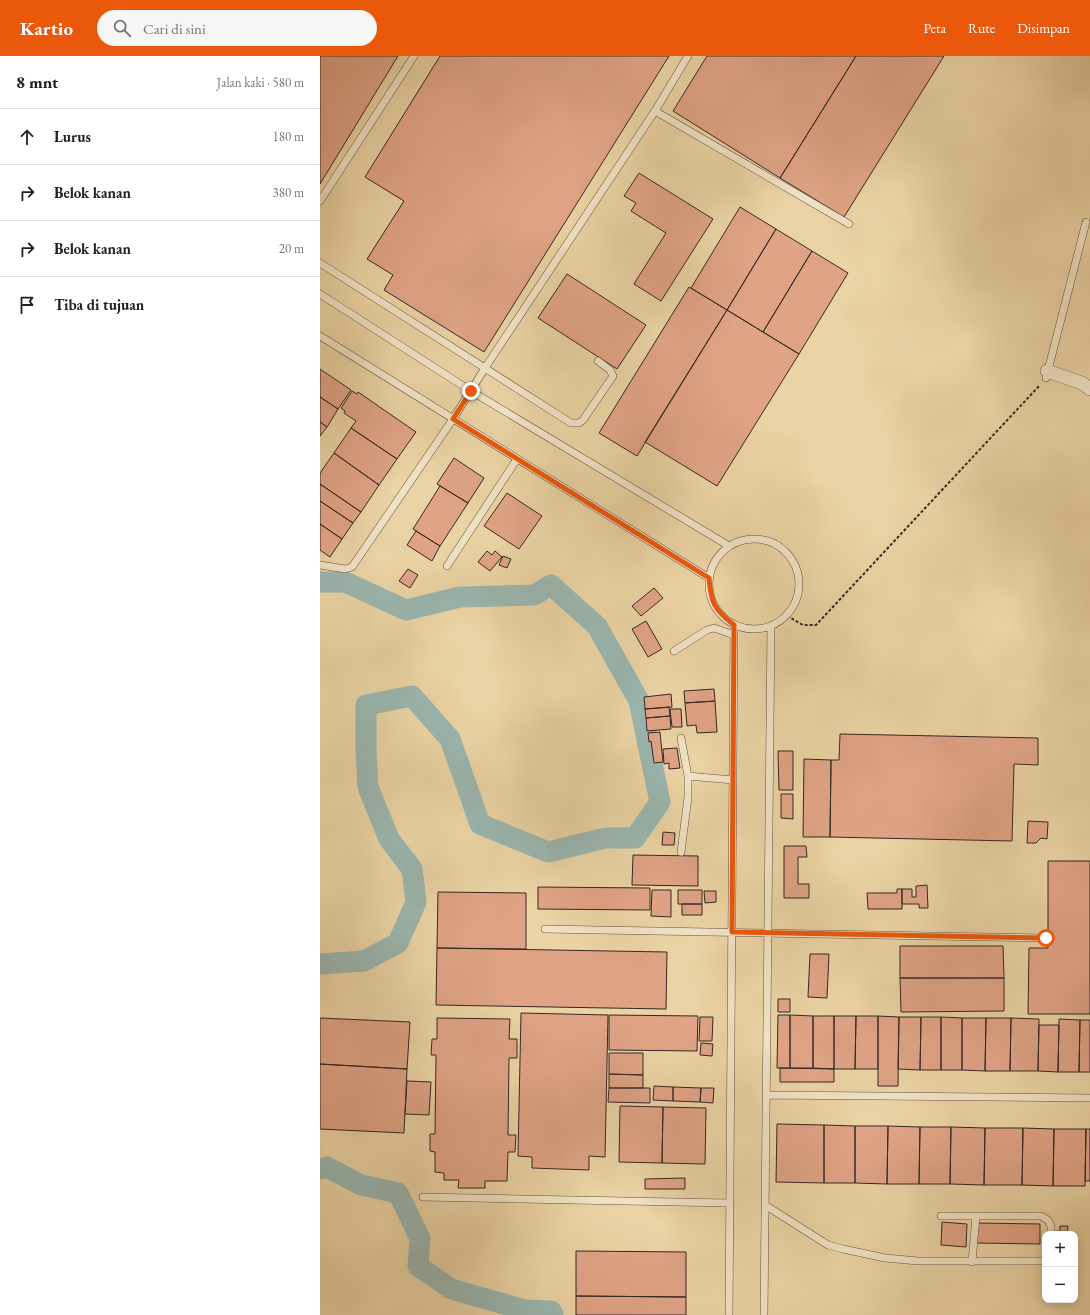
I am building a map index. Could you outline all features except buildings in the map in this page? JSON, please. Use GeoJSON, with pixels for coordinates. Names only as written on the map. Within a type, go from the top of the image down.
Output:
{"type":"FeatureCollection","features":[{"type":"Feature","properties":{"kind":"street"},"geometry":{"type":"LineString","coordinates":[[1046,374],[1082,383],[1090,389]]}},
{"type":"Feature","properties":{"kind":"lane"},"geometry":{"type":"LineString","coordinates":[[320,201],[414,56]]}},
{"type":"Feature","properties":{"kind":"lane"},"geometry":{"type":"LineString","coordinates":[[320,564],[345,569],[352,567],[453,419],[485,368],[655,111],[688,56]]}},
{"type":"Feature","properties":{"kind":"lane"},"geometry":{"type":"LineString","coordinates":[[655,111],[849,224]]}},
{"type":"Feature","properties":{"kind":"lane"},"geometry":{"type":"LineString","coordinates":[[1046,374],[1086,222]]}},
{"type":"Feature","properties":{"kind":"lane"},"geometry":{"type":"LineString","coordinates":[[320,262],[571,423],[575,424],[583,420],[613,376],[610,370],[598,361]]}},
{"type":"Feature","properties":{"kind":"lane"},"geometry":{"type":"LineString","coordinates":[[320,294],[471,391],[729,546]]}},
{"type":"Feature","properties":{"kind":"lane"},"geometry":{"type":"LineString","coordinates":[[320,336],[709,578]]}},
{"type":"Feature","properties":{"kind":"lane"},"geometry":{"type":"LineString","coordinates":[[447,566],[517,459]]}},
{"type":"Feature","properties":{"kind":"lane"},"geometry":{"type":"LineString","coordinates":[[747,539],[766,540],[783,548],[795,563],[800,581],[797,600],[787,616],[771,626],[752,630],[734,625],[719,613],[710,597],[709,578],[715,560],[729,546],[747,539]]}},
{"type":"Feature","properties":{"kind":"lane"},"geometry":{"type":"LineString","coordinates":[[728,1315],[734,625]]}},
{"type":"Feature","properties":{"kind":"lane"},"geometry":{"type":"LineString","coordinates":[[764,1315],[771,626]]}},
{"type":"Feature","properties":{"kind":"lane"},"geometry":{"type":"LineString","coordinates":[[674,651],[707,630],[714,628],[734,635]]}},
{"type":"Feature","properties":{"kind":"lane"},"geometry":{"type":"LineString","coordinates":[[681,738],[688,776],[688,797],[681,852]]}},
{"type":"Feature","properties":{"kind":"lane"},"geometry":{"type":"LineString","coordinates":[[688,776],[733,780]]}},
{"type":"Feature","properties":{"kind":"lane"},"geometry":{"type":"LineString","coordinates":[[545,929],[1046,938]]}},
{"type":"Feature","properties":{"kind":"lane"},"geometry":{"type":"LineString","coordinates":[[766,1095],[1090,1098]]}},
{"type":"Feature","properties":{"kind":"lane"},"geometry":{"type":"LineString","coordinates":[[423,1197],[729,1204]]}},
{"type":"Feature","properties":{"kind":"lane"},"geometry":{"type":"LineString","coordinates":[[765,1204],[828,1245],[885,1258],[918,1261],[1042,1261]]}},
{"type":"Feature","properties":{"kind":"lane"},"geometry":{"type":"LineString","coordinates":[[941,1216],[1041,1216],[1048,1220],[1051,1226],[1051,1231]]}},
{"type":"Feature","properties":{"kind":"lane"},"geometry":{"type":"LineString","coordinates":[[972,1262],[976,1216]]}},
{"type":"Feature","properties":{"kind":"path"},"geometry":{"type":"LineString","coordinates":[[787,616],[803,625],[816,625],[1036,390],[1046,374]]}},
{"type":"Feature","properties":{"kind":"waterway"},"geometry":{"type":"LineString","coordinates":[[320,582],[345,582],[406,610],[460,597],[534,595],[551,585],[597,626],[639,701],[660,802],[635,838],[606,838],[548,852],[480,824],[450,739],[412,696],[366,705],[368,787],[389,839],[412,869],[416,902],[398,943],[364,961],[320,964]]}},
{"type":"Feature","properties":{"kind":"waterway"},"geometry":{"type":"LineString","coordinates":[[320,1169],[327,1167],[361,1185],[398,1193],[420,1238],[418,1266],[451,1289],[525,1310],[551,1311],[553,1315]]}},
{"type":"Feature","properties":{"kind":"route"},"geometry":{"type":"LineString","coordinates":[[471,391],[453,419],[709,578],[710,597],[719,613],[734,625],[732,932],[1046,938]]}}]}
